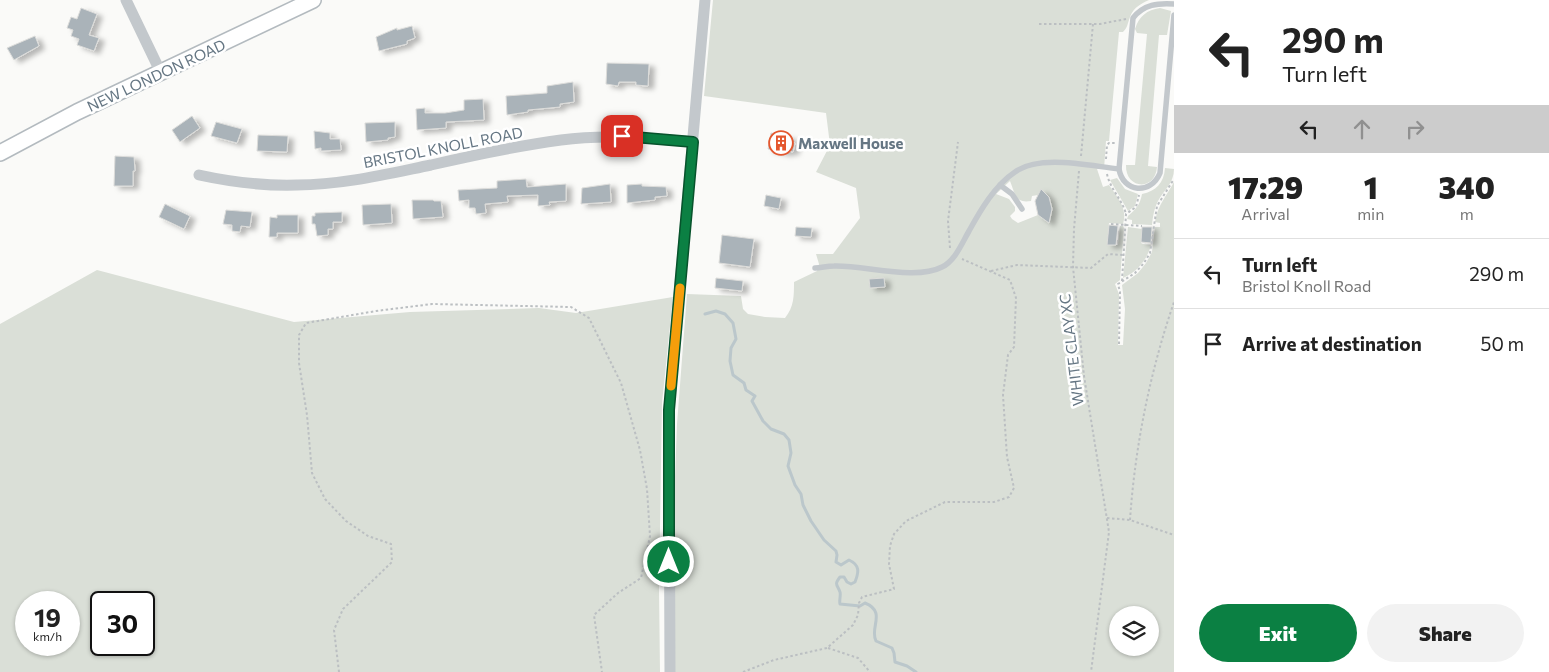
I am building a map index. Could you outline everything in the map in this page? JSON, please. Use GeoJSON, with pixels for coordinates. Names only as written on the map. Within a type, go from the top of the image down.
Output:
{"type":"FeatureCollection","features":[{"type":"Feature","properties":{"kind":"main road","name":"NEW LONDON ROAD"},"geometry":{"type":"LineString","coordinates":[[0,153],[77,112],[313,0]]}},
{"type":"Feature","properties":{"kind":"street"},"geometry":{"type":"LineString","coordinates":[[126,0],[160,73]]}},
{"type":"Feature","properties":{"kind":"street"},"geometry":{"type":"LineString","coordinates":[[670,672],[669,410],[705,0]]}},
{"type":"Feature","properties":{"kind":"street","name":"BRISTOL KNOLL ROAD"},"geometry":{"type":"LineString","coordinates":[[199,176],[260,185],[299,186],[381,176],[491,152],[563,140],[622,136],[693,142]]}},
{"type":"Feature","properties":{"kind":"lane"},"geometry":{"type":"LineString","coordinates":[[1174,4],[1158,3],[1140,10],[1133,18],[1119,169],[1125,183],[1139,189],[1154,183],[1160,173],[1174,15]]}},
{"type":"Feature","properties":{"kind":"lane"},"geometry":{"type":"LineString","coordinates":[[815,268],[833,266],[902,272],[930,272],[945,266],[954,256],[978,215],[1000,185],[1015,171],[1030,164],[1058,163],[1119,169]]}},
{"type":"Feature","properties":{"kind":"lane"},"geometry":{"type":"LineString","coordinates":[[1000,185],[1012,194],[1022,209]]}},
{"type":"Feature","properties":{"kind":"path"},"geometry":{"type":"LineString","coordinates":[[1038,24],[1100,24],[1133,18]]}},
{"type":"Feature","properties":{"kind":"path","name":"WHITE CLAY XC"},"geometry":{"type":"LineString","coordinates":[[1091,672],[1109,532],[1084,376],[1073,268],[1074,229],[1093,24]]}},
{"type":"Feature","properties":{"kind":"path"},"geometry":{"type":"LineString","coordinates":[[743,672],[774,660],[828,648],[853,626],[858,615],[859,603],[862,597],[894,589],[889,564],[890,546],[894,534],[906,520],[946,502],[994,502],[1009,497],[1014,488],[1007,457],[1002,395],[1008,355],[1014,347],[1016,298],[1010,280],[954,256],[949,247],[948,221],[958,142]]}},
{"type":"Feature","properties":{"kind":"path"},"geometry":{"type":"LineString","coordinates":[[1120,344],[1121,307],[1118,284],[1135,273],[1150,253],[1157,206],[1174,179]]}},
{"type":"Feature","properties":{"kind":"path"},"geometry":{"type":"LineString","coordinates":[[1122,281],[1126,214],[1136,207],[1139,202],[1139,189]]}},
{"type":"Feature","properties":{"kind":"path"},"geometry":{"type":"LineString","coordinates":[[1111,224],[1142,226]]}},
{"type":"Feature","properties":{"kind":"path"},"geometry":{"type":"LineString","coordinates":[[991,271],[1017,265],[1091,268],[1108,254],[1124,255]]}},
{"type":"Feature","properties":{"kind":"path"},"geometry":{"type":"LineString","coordinates":[[1130,520],[1140,432],[1160,345],[1174,302]]}},
{"type":"Feature","properties":{"kind":"path"},"geometry":{"type":"LineString","coordinates":[[338,672],[334,630],[343,609],[392,562],[391,544],[368,536],[346,521],[325,499],[312,473],[307,415],[299,364],[298,335],[306,323],[376,310],[432,304],[570,307],[589,318],[620,383],[640,450],[647,489],[650,536],[641,578],[618,594],[594,615],[602,672]]}},
{"type":"Feature","properties":{"kind":"path"},"geometry":{"type":"LineString","coordinates":[[1107,518],[1130,520],[1174,535]]}},
{"type":"Feature","properties":{"kind":"path"},"geometry":{"type":"LineString","coordinates":[[828,648],[858,658],[870,672]]}},
{"type":"Feature","properties":{"kind":"shaded area"},"geometry":{"type":"Polygon","coordinates":[[[713,0],[1149,0],[1136,8],[1123,32],[1119,32],[1109,141],[1106,141],[1104,169],[1097,169],[1103,187],[1109,185],[1121,203],[1124,213],[1123,224],[1109,223],[1107,245],[1118,245],[1120,226],[1123,226],[1120,280],[1115,284],[1119,294],[1118,345],[1123,345],[1125,309],[1122,285],[1138,273],[1152,252],[1155,227],[1160,227],[1160,223],[1155,222],[1156,216],[1160,205],[1174,182],[1174,672],[674,672],[674,503],[677,424],[687,294],[741,296],[743,309],[748,314],[785,318],[794,297],[794,282],[817,271],[819,264],[816,254],[833,254],[860,218],[856,188],[816,172],[830,145],[826,113],[704,96],[713,0]],[[1010,181],[996,194],[1009,199],[1015,207],[1015,211],[1010,216],[1012,219],[1018,223],[1038,215],[1049,222],[1052,209],[1038,195],[1032,196],[1031,201],[1022,201],[1016,197],[1010,181]]]}},
{"type":"Feature","properties":{"kind":"shaded area"},"geometry":{"type":"Polygon","coordinates":[[[1160,8],[1171,11],[1167,35],[1159,35],[1148,166],[1157,167],[1151,181],[1146,184],[1140,184],[1130,179],[1126,165],[1135,165],[1147,34],[1137,33],[1135,29],[1144,14],[1160,8]]]}},
{"type":"Feature","properties":{"kind":"shaded area"},"geometry":{"type":"Polygon","coordinates":[[[1165,168],[1174,169],[1174,174],[1171,182],[1160,197],[1152,225],[1132,224],[1132,220],[1127,219],[1128,216],[1137,207],[1142,194],[1158,186],[1163,178],[1165,168]]]}},
{"type":"Feature","properties":{"kind":"shaded area"},"geometry":{"type":"Polygon","coordinates":[[[1117,178],[1125,189],[1138,194],[1135,206],[1128,211],[1110,180],[1117,178]]]}},
{"type":"Feature","properties":{"kind":"shaded area"},"geometry":{"type":"Polygon","coordinates":[[[1128,227],[1142,229],[1141,243],[1151,245],[1141,265],[1123,278],[1128,227]]]}},
{"type":"Feature","properties":{"kind":"shaded area"},"geometry":{"type":"Polygon","coordinates":[[[97,270],[294,322],[410,312],[539,308],[576,313],[673,297],[662,403],[659,589],[660,672],[0,672],[0,324],[97,270]]]}},
{"type":"Feature","properties":{"kind":"building"},"geometry":{"type":"Polygon","coordinates":[[[81,8],[97,14],[89,35],[99,38],[94,51],[77,45],[79,39],[71,36],[73,30],[67,28],[71,17],[77,19],[81,8]]]}},
{"type":"Feature","properties":{"kind":"building"},"geometry":{"type":"Polygon","coordinates":[[[412,26],[415,38],[407,41],[407,44],[379,51],[376,37],[397,28],[397,30],[412,26]]]}},
{"type":"Feature","properties":{"kind":"building"},"geometry":{"type":"Polygon","coordinates":[[[35,36],[39,46],[14,60],[7,48],[35,36]]]}},
{"type":"Feature","properties":{"kind":"building"},"geometry":{"type":"Polygon","coordinates":[[[607,63],[649,64],[648,86],[636,85],[636,82],[619,82],[618,86],[606,84],[607,63]]]}},
{"type":"Feature","properties":{"kind":"building"},"geometry":{"type":"Polygon","coordinates":[[[573,82],[574,102],[560,104],[560,107],[528,110],[528,112],[507,115],[506,96],[547,93],[547,86],[573,82]]]}},
{"type":"Feature","properties":{"kind":"building"},"geometry":{"type":"Polygon","coordinates":[[[483,99],[484,120],[446,122],[446,128],[417,130],[416,109],[425,108],[425,113],[445,113],[464,110],[464,100],[483,99]]]}},
{"type":"Feature","properties":{"kind":"building"},"geometry":{"type":"Polygon","coordinates":[[[192,116],[200,128],[180,142],[172,130],[192,116]]]}},
{"type":"Feature","properties":{"kind":"building"},"geometry":{"type":"Polygon","coordinates":[[[216,122],[242,129],[237,143],[211,136],[216,122]]]}},
{"type":"Feature","properties":{"kind":"building"},"geometry":{"type":"Polygon","coordinates":[[[395,122],[395,137],[388,138],[388,140],[366,142],[365,123],[395,122]]]}},
{"type":"Feature","properties":{"kind":"building"},"geometry":{"type":"Polygon","coordinates":[[[314,131],[330,133],[330,139],[340,139],[341,150],[321,151],[321,148],[315,149],[314,131]]]}},
{"type":"Feature","properties":{"kind":"building","name":"Maxwell House"},"geometry":{"type":"Polygon","coordinates":[[[771,133],[791,137],[790,142],[795,143],[793,152],[788,151],[787,153],[768,149],[771,133]]]}},
{"type":"Feature","properties":{"kind":"building"},"geometry":{"type":"Polygon","coordinates":[[[258,135],[288,136],[287,152],[257,151],[258,135]]]}},
{"type":"Feature","properties":{"kind":"building"},"geometry":{"type":"Polygon","coordinates":[[[115,156],[134,157],[133,186],[114,186],[115,156]]]}},
{"type":"Feature","properties":{"kind":"building"},"geometry":{"type":"Polygon","coordinates":[[[526,179],[527,187],[566,184],[566,201],[549,202],[550,205],[538,206],[538,195],[507,196],[508,202],[485,204],[486,213],[476,214],[475,208],[469,208],[469,200],[459,201],[458,190],[497,188],[497,181],[526,179]]]}},
{"type":"Feature","properties":{"kind":"building"},"geometry":{"type":"Polygon","coordinates":[[[610,184],[611,202],[581,204],[582,188],[610,184]]]}},
{"type":"Feature","properties":{"kind":"building"},"geometry":{"type":"Polygon","coordinates":[[[642,184],[642,186],[666,187],[667,196],[655,197],[655,200],[627,203],[627,185],[642,184]]]}},
{"type":"Feature","properties":{"kind":"building"},"geometry":{"type":"Polygon","coordinates":[[[1041,189],[1049,197],[1052,209],[1049,223],[1038,215],[1035,201],[1041,189]]]}},
{"type":"Feature","properties":{"kind":"building"},"geometry":{"type":"Polygon","coordinates":[[[766,195],[781,198],[779,209],[764,206],[766,195]]]}},
{"type":"Feature","properties":{"kind":"building"},"geometry":{"type":"Polygon","coordinates":[[[412,200],[441,201],[443,217],[413,219],[412,200]]]}},
{"type":"Feature","properties":{"kind":"building"},"geometry":{"type":"Polygon","coordinates":[[[165,204],[190,216],[184,229],[159,217],[165,204]]]}},
{"type":"Feature","properties":{"kind":"building"},"geometry":{"type":"Polygon","coordinates":[[[391,204],[392,223],[363,225],[362,205],[391,204]]]}},
{"type":"Feature","properties":{"kind":"building"},"geometry":{"type":"Polygon","coordinates":[[[226,210],[252,212],[250,227],[241,226],[240,232],[232,231],[232,225],[223,224],[226,210]]]}},
{"type":"Feature","properties":{"kind":"building"},"geometry":{"type":"Polygon","coordinates":[[[342,212],[342,222],[333,222],[333,229],[328,229],[328,235],[317,236],[315,224],[312,224],[312,216],[315,216],[315,213],[342,212]]]}},
{"type":"Feature","properties":{"kind":"building"},"geometry":{"type":"Polygon","coordinates":[[[277,215],[298,215],[298,233],[277,233],[277,237],[269,237],[270,217],[277,218],[277,215]]]}},
{"type":"Feature","properties":{"kind":"building"},"geometry":{"type":"Polygon","coordinates":[[[1109,225],[1118,226],[1116,245],[1107,245],[1109,225]]]}},
{"type":"Feature","properties":{"kind":"building"},"geometry":{"type":"Polygon","coordinates":[[[796,227],[812,228],[811,237],[795,236],[796,227]]]}},
{"type":"Feature","properties":{"kind":"building"},"geometry":{"type":"Polygon","coordinates":[[[1142,227],[1152,227],[1151,243],[1141,242],[1142,227]]]}},
{"type":"Feature","properties":{"kind":"building"},"geometry":{"type":"Polygon","coordinates":[[[722,235],[754,239],[750,267],[719,263],[722,235]]]}},
{"type":"Feature","properties":{"kind":"building"},"geometry":{"type":"Polygon","coordinates":[[[716,278],[743,281],[742,291],[715,288],[716,278]]]}},
{"type":"Feature","properties":{"kind":"building"},"geometry":{"type":"Polygon","coordinates":[[[884,278],[885,287],[870,288],[869,279],[884,278]]]}},
{"type":"Feature","properties":{"kind":"waterway"},"geometry":{"type":"LineString","coordinates":[[705,314],[716,311],[725,314],[733,323],[736,339],[731,348],[730,361],[733,375],[744,383],[746,390],[755,396],[752,401],[763,421],[771,429],[784,434],[789,440],[791,453],[788,466],[795,485],[801,494],[803,505],[811,521],[824,540],[836,551],[836,562],[841,565],[849,560],[857,567],[858,572],[855,582],[851,584],[844,577],[840,577],[837,582],[840,604],[860,606],[865,603],[872,607],[876,616],[874,631],[876,641],[892,648],[895,662],[907,666],[916,672]]}},
{"type":"Feature","properties":{"kind":"slow traffic"},"geometry":{"type":"LineString","coordinates":[[671,386],[680,288]]}},
{"type":"Feature","properties":{"kind":"place","name":"Maxwell House"},"geometry":{"type":"Point","coordinates":[781,143]}},
{"type":"Feature","properties":{"kind":"route"},"geometry":{"type":"LineString","coordinates":[[622,136],[693,142],[669,410],[669,562]]}}]}
